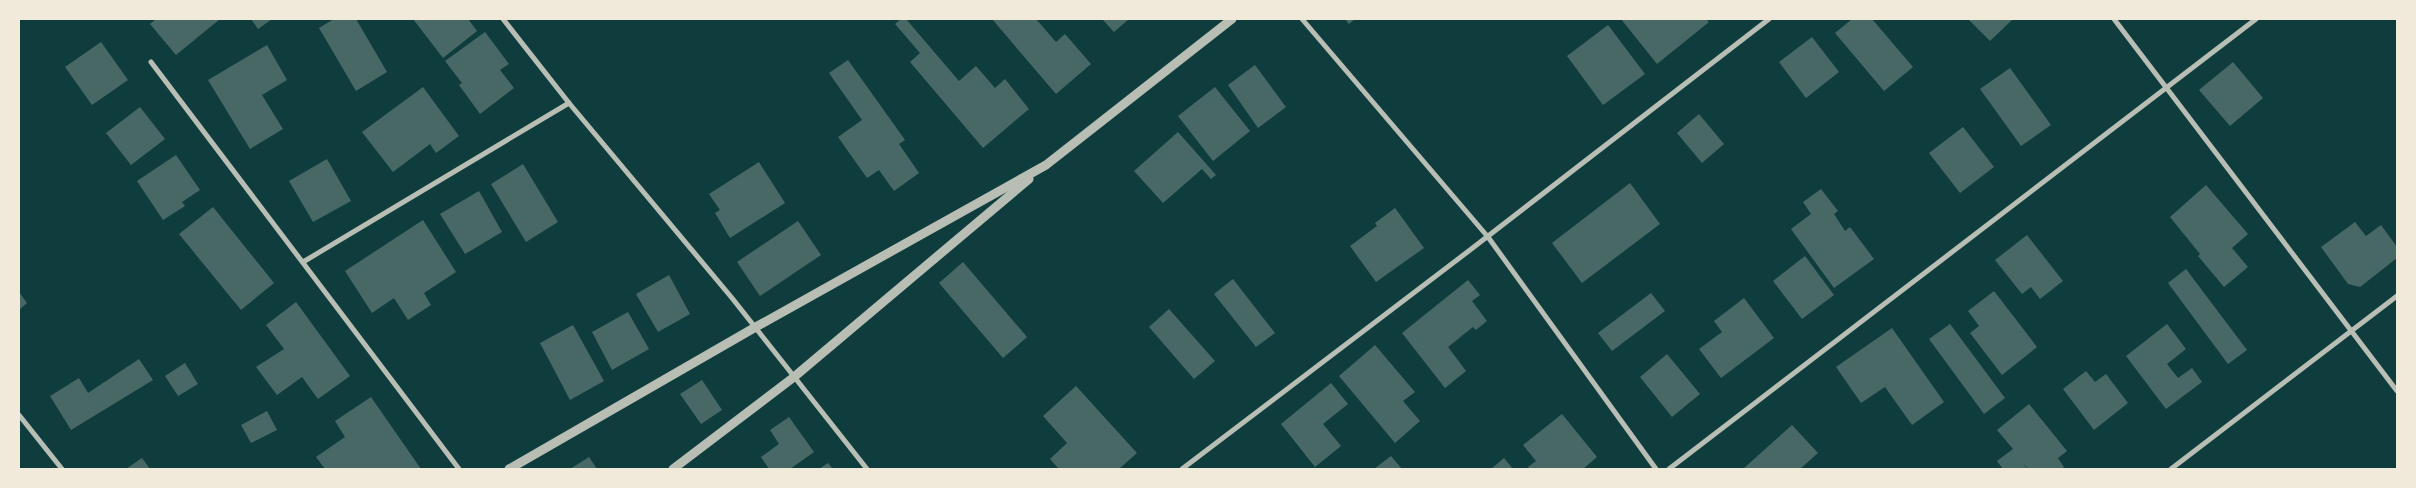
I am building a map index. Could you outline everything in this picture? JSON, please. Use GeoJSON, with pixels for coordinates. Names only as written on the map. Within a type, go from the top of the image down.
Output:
{"type":"FeatureCollection","features":[{"type":"Feature","properties":{"kind":"street"},"geometry":{"type":"LineString","coordinates":[[503,19],[569,103],[867,469]]}},
{"type":"Feature","properties":{"kind":"street"},"geometry":{"type":"LineString","coordinates":[[673,469],[794,377],[1046,166],[1232,19]]}},
{"type":"Feature","properties":{"kind":"street"},"geometry":{"type":"LineString","coordinates":[[1302,19],[1488,237],[1656,469]]}},
{"type":"Feature","properties":{"kind":"street"},"geometry":{"type":"LineString","coordinates":[[1182,469],[1488,237],[1769,19]]}},
{"type":"Feature","properties":{"kind":"street"},"geometry":{"type":"LineString","coordinates":[[2114,19],[2167,86],[2397,391]]}},
{"type":"Feature","properties":{"kind":"street"},"geometry":{"type":"LineString","coordinates":[[1669,469],[2256,19]]}},
{"type":"Feature","properties":{"kind":"street"},"geometry":{"type":"LineString","coordinates":[[151,62],[459,469]]}},
{"type":"Feature","properties":{"kind":"street"},"geometry":{"type":"LineString","coordinates":[[303,262],[569,103]]}},
{"type":"Feature","properties":{"kind":"street"},"geometry":{"type":"LineString","coordinates":[[509,469],[754,328],[1046,166]]}},
{"type":"Feature","properties":{"kind":"street"},"geometry":{"type":"LineString","coordinates":[[2171,469],[2397,296]]}},
{"type":"Feature","properties":{"kind":"street"},"geometry":{"type":"LineString","coordinates":[[19,415],[62,469]]}},
{"type":"Feature","properties":{"kind":"building"},"geometry":{"type":"Polygon","coordinates":[[[156,19],[220,19],[176,55],[150,24],[156,19]]]}},
{"type":"Feature","properties":{"kind":"building"},"geometry":{"type":"Polygon","coordinates":[[[251,19],[272,19],[258,29],[251,19]]]}},
{"type":"Feature","properties":{"kind":"building"},"geometry":{"type":"Polygon","coordinates":[[[334,19],[356,19],[387,72],[356,91],[319,28],[334,19]]]}},
{"type":"Feature","properties":{"kind":"building"},"geometry":{"type":"Polygon","coordinates":[[[413,19],[468,19],[477,31],[443,58],[413,19]]]}},
{"type":"Feature","properties":{"kind":"building"},"geometry":{"type":"Polygon","coordinates":[[[901,19],[906,19],[959,81],[976,66],[995,88],[1005,79],[1029,109],[983,148],[910,62],[920,53],[895,24],[901,19]]]}},
{"type":"Feature","properties":{"kind":"building"},"geometry":{"type":"Polygon","coordinates":[[[992,19],[1036,19],[1056,42],[1065,34],[1091,64],[1056,94],[992,19]]]}},
{"type":"Feature","properties":{"kind":"building"},"geometry":{"type":"Polygon","coordinates":[[[1102,19],[1129,19],[1114,32],[1102,19]]]}},
{"type":"Feature","properties":{"kind":"building"},"geometry":{"type":"Polygon","coordinates":[[[1345,19],[1355,19],[1349,24],[1345,19]]]}},
{"type":"Feature","properties":{"kind":"building"},"geometry":{"type":"Polygon","coordinates":[[[1621,19],[1706,19],[1709,22],[1657,64],[1621,19]]]}},
{"type":"Feature","properties":{"kind":"building"},"geometry":{"type":"Polygon","coordinates":[[[1852,19],[1872,19],[1913,67],[1884,91],[1835,33],[1852,19]]]}},
{"type":"Feature","properties":{"kind":"building"},"geometry":{"type":"Polygon","coordinates":[[[1968,19],[2013,19],[1990,41],[1968,19]]]}},
{"type":"Feature","properties":{"kind":"building"},"geometry":{"type":"Polygon","coordinates":[[[1608,25],[1645,74],[1603,105],[1567,56],[1608,25]]]}},
{"type":"Feature","properties":{"kind":"building"},"geometry":{"type":"Polygon","coordinates":[[[485,32],[509,64],[500,70],[514,88],[480,114],[459,85],[462,83],[445,61],[485,32]]]}},
{"type":"Feature","properties":{"kind":"building"},"geometry":{"type":"Polygon","coordinates":[[[1812,37],[1839,72],[1806,98],[1779,62],[1812,37]]]}},
{"type":"Feature","properties":{"kind":"building"},"geometry":{"type":"Polygon","coordinates":[[[101,42],[128,80],[92,105],[65,67],[101,42]]]}},
{"type":"Feature","properties":{"kind":"building"},"geometry":{"type":"Polygon","coordinates":[[[267,45],[287,80],[262,95],[283,129],[250,149],[208,80],[267,45]]]}},
{"type":"Feature","properties":{"kind":"building"},"geometry":{"type":"Polygon","coordinates":[[[848,60],[905,140],[899,144],[919,173],[894,191],[879,170],[867,178],[838,137],[862,120],[829,73],[848,60]]]}},
{"type":"Feature","properties":{"kind":"building"},"geometry":{"type":"Polygon","coordinates":[[[2233,62],[2263,98],[2230,126],[2199,90],[2233,62]]]}},
{"type":"Feature","properties":{"kind":"building"},"geometry":{"type":"Polygon","coordinates":[[[1255,65],[1286,107],[1258,128],[1228,85],[1255,65]]]}},
{"type":"Feature","properties":{"kind":"building"},"geometry":{"type":"Polygon","coordinates":[[[2010,68],[2051,125],[2021,146],[1980,89],[2010,68]]]}},
{"type":"Feature","properties":{"kind":"building"},"geometry":{"type":"Polygon","coordinates":[[[423,87],[459,136],[436,153],[430,144],[393,172],[362,132],[423,87]]]}},
{"type":"Feature","properties":{"kind":"building"},"geometry":{"type":"Polygon","coordinates":[[[1215,87],[1250,131],[1213,161],[1178,116],[1215,87]]]}},
{"type":"Feature","properties":{"kind":"building"},"geometry":{"type":"Polygon","coordinates":[[[140,107],[165,139],[131,165],[106,133],[140,107]]]}},
{"type":"Feature","properties":{"kind":"building"},"geometry":{"type":"Polygon","coordinates":[[[1699,114],[1724,144],[1702,163],[1677,133],[1699,114]]]}},
{"type":"Feature","properties":{"kind":"building"},"geometry":{"type":"Polygon","coordinates":[[[1963,127],[1994,167],[1960,193],[1929,153],[1963,127]]]}},
{"type":"Feature","properties":{"kind":"building"},"geometry":{"type":"Polygon","coordinates":[[[1178,132],[1216,175],[1211,179],[1202,169],[1163,203],[1134,171],[1178,132]]]}},
{"type":"Feature","properties":{"kind":"building"},"geometry":{"type":"Polygon","coordinates":[[[176,155],[200,190],[182,202],[185,206],[163,220],[137,181],[176,155]]]}},
{"type":"Feature","properties":{"kind":"building"},"geometry":{"type":"Polygon","coordinates":[[[327,159],[351,201],[313,222],[289,181],[327,159]]]}},
{"type":"Feature","properties":{"kind":"building"},"geometry":{"type":"Polygon","coordinates":[[[759,162],[785,203],[730,238],[715,213],[720,210],[709,194],[759,162]]]}},
{"type":"Feature","properties":{"kind":"building"},"geometry":{"type":"Polygon","coordinates":[[[523,164],[558,222],[526,242],[491,184],[523,164]]]}},
{"type":"Feature","properties":{"kind":"building"},"geometry":{"type":"Polygon","coordinates":[[[1630,183],[1660,224],[1582,283],[1552,243],[1630,183]]]}},
{"type":"Feature","properties":{"kind":"building"},"geometry":{"type":"Polygon","coordinates":[[[2206,185],[2248,234],[2232,248],[2248,267],[2224,287],[2198,256],[2200,254],[2170,217],[2206,185]]]}},
{"type":"Feature","properties":{"kind":"building"},"geometry":{"type":"Polygon","coordinates":[[[1821,189],[1838,211],[1834,214],[1845,231],[1850,227],[1874,259],[1834,288],[1791,229],[1811,214],[1803,202],[1821,189]]]}},
{"type":"Feature","properties":{"kind":"building"},"geometry":{"type":"Polygon","coordinates":[[[479,191],[502,232],[465,254],[440,214],[479,191]]]}},
{"type":"Feature","properties":{"kind":"building"},"geometry":{"type":"Polygon","coordinates":[[[213,207],[274,283],[241,310],[179,234],[213,207]]]}},
{"type":"Feature","properties":{"kind":"building"},"geometry":{"type":"Polygon","coordinates":[[[1395,208],[1424,248],[1376,282],[1350,246],[1377,226],[1375,223],[1395,208]]]}},
{"type":"Feature","properties":{"kind":"building"},"geometry":{"type":"Polygon","coordinates":[[[423,220],[456,272],[424,293],[431,305],[408,320],[394,298],[372,313],[345,271],[423,220]]]}},
{"type":"Feature","properties":{"kind":"building"},"geometry":{"type":"Polygon","coordinates":[[[798,221],[821,255],[760,296],[737,262],[798,221]]]}},
{"type":"Feature","properties":{"kind":"building"},"geometry":{"type":"Polygon","coordinates":[[[2355,222],[2366,236],[2381,225],[2397,247],[2397,258],[2360,287],[2348,284],[2321,247],[2355,222]]]}},
{"type":"Feature","properties":{"kind":"building"},"geometry":{"type":"Polygon","coordinates":[[[2027,235],[2063,281],[2040,299],[2031,287],[2022,294],[1995,260],[2027,235]]]}},
{"type":"Feature","properties":{"kind":"building"},"geometry":{"type":"Polygon","coordinates":[[[1805,256],[1834,295],[1802,319],[1773,281],[1805,256]]]}},
{"type":"Feature","properties":{"kind":"building"},"geometry":{"type":"Polygon","coordinates":[[[963,262],[1027,337],[1003,358],[939,283],[963,262]]]}},
{"type":"Feature","properties":{"kind":"building"},"geometry":{"type":"Polygon","coordinates":[[[2186,269],[2247,350],[2228,364],[2168,283],[2186,269]]]}},
{"type":"Feature","properties":{"kind":"building"},"geometry":{"type":"Polygon","coordinates":[[[669,275],[690,314],[658,332],[636,294],[669,275]]]}},
{"type":"Feature","properties":{"kind":"building"},"geometry":{"type":"Polygon","coordinates":[[[1233,279],[1275,333],[1256,347],[1214,294],[1233,279]]]}},
{"type":"Feature","properties":{"kind":"building"},"geometry":{"type":"Polygon","coordinates":[[[1468,280],[1480,295],[1472,301],[1487,321],[1476,330],[1473,327],[1448,347],[1466,371],[1445,388],[1402,333],[1468,280]]]}},
{"type":"Feature","properties":{"kind":"building"},"geometry":{"type":"Polygon","coordinates":[[[1994,291],[2037,347],[2002,375],[1970,333],[1979,326],[1968,311],[1994,291]]]}},
{"type":"Feature","properties":{"kind":"building"},"geometry":{"type":"Polygon","coordinates":[[[19,292],[27,303],[19,310],[19,292]]]}},
{"type":"Feature","properties":{"kind":"building"},"geometry":{"type":"Polygon","coordinates":[[[1651,293],[1665,311],[1612,351],[1598,333],[1651,293]]]}},
{"type":"Feature","properties":{"kind":"building"},"geometry":{"type":"Polygon","coordinates":[[[1744,298],[1774,338],[1721,378],[1699,349],[1722,332],[1714,321],[1744,298]]]}},
{"type":"Feature","properties":{"kind":"building"},"geometry":{"type":"Polygon","coordinates":[[[296,302],[350,376],[318,399],[302,377],[277,395],[256,367],[284,349],[266,325],[296,302]]]}},
{"type":"Feature","properties":{"kind":"building"},"geometry":{"type":"Polygon","coordinates":[[[1169,309],[1215,361],[1194,379],[1149,327],[1169,309]]]}},
{"type":"Feature","properties":{"kind":"building"},"geometry":{"type":"Polygon","coordinates":[[[628,312],[649,349],[612,370],[592,332],[628,312]]]}},
{"type":"Feature","properties":{"kind":"building"},"geometry":{"type":"Polygon","coordinates":[[[1950,324],[2005,398],[1984,414],[1929,339],[1950,324]]]}},
{"type":"Feature","properties":{"kind":"building"},"geometry":{"type":"Polygon","coordinates":[[[2167,324],[2186,349],[2167,364],[2178,378],[2192,368],[2202,382],[2166,409],[2126,356],[2167,324]]]}},
{"type":"Feature","properties":{"kind":"building"},"geometry":{"type":"Polygon","coordinates":[[[573,325],[604,381],[570,400],[540,343],[573,325]]]}},
{"type":"Feature","properties":{"kind":"building"},"geometry":{"type":"Polygon","coordinates":[[[1892,328],[1944,402],[1912,425],[1885,387],[1861,403],[1836,367],[1892,328]]]}},
{"type":"Feature","properties":{"kind":"building"},"geometry":{"type":"Polygon","coordinates":[[[1375,345],[1415,392],[1403,401],[1420,421],[1395,443],[1339,376],[1375,345]]]}},
{"type":"Feature","properties":{"kind":"building"},"geometry":{"type":"Polygon","coordinates":[[[1667,354],[1700,394],[1672,417],[1640,377],[1667,354]]]}},
{"type":"Feature","properties":{"kind":"building"},"geometry":{"type":"Polygon","coordinates":[[[139,359],[153,380],[71,430],[50,396],[79,378],[88,393],[139,359]]]}},
{"type":"Feature","properties":{"kind":"building"},"geometry":{"type":"Polygon","coordinates":[[[185,363],[198,384],[178,396],[165,376],[185,363]]]}},
{"type":"Feature","properties":{"kind":"building"},"geometry":{"type":"Polygon","coordinates":[[[2086,371],[2095,382],[2106,374],[2128,403],[2094,430],[2063,389],[2086,371]]]}},
{"type":"Feature","properties":{"kind":"building"},"geometry":{"type":"Polygon","coordinates":[[[702,380],[722,410],[701,424],[680,394],[702,380]]]}},
{"type":"Feature","properties":{"kind":"building"},"geometry":{"type":"Polygon","coordinates":[[[1331,383],[1348,404],[1323,424],[1341,446],[1315,467],[1281,424],[1331,383]]]}},
{"type":"Feature","properties":{"kind":"building"},"geometry":{"type":"Polygon","coordinates":[[[1076,386],[1137,453],[1119,469],[1059,469],[1050,459],[1067,443],[1043,416],[1076,386]]]}},
{"type":"Feature","properties":{"kind":"building"},"geometry":{"type":"Polygon","coordinates":[[[371,397],[421,469],[325,469],[316,457],[345,437],[335,421],[371,397]]]}},
{"type":"Feature","properties":{"kind":"building"},"geometry":{"type":"Polygon","coordinates":[[[2029,404],[2067,451],[2058,458],[2064,467],[2062,469],[2028,469],[2023,463],[2027,469],[2003,469],[1997,461],[2013,449],[1997,430],[2029,404]]]}},
{"type":"Feature","properties":{"kind":"building"},"geometry":{"type":"Polygon","coordinates":[[[267,411],[277,430],[251,443],[241,425],[267,411]]]}},
{"type":"Feature","properties":{"kind":"building"},"geometry":{"type":"Polygon","coordinates":[[[1562,414],[1597,457],[1583,469],[1530,469],[1528,467],[1536,461],[1523,445],[1562,414]]]}},
{"type":"Feature","properties":{"kind":"building"},"geometry":{"type":"Polygon","coordinates":[[[789,417],[814,452],[790,469],[769,469],[761,457],[779,444],[770,430],[789,417]]]}},
{"type":"Feature","properties":{"kind":"building"},"geometry":{"type":"Polygon","coordinates":[[[1792,425],[1818,453],[1800,469],[1743,469],[1792,425]]]}},
{"type":"Feature","properties":{"kind":"building"},"geometry":{"type":"Polygon","coordinates":[[[1391,456],[1402,469],[1374,469],[1391,456]]]}},
{"type":"Feature","properties":{"kind":"building"},"geometry":{"type":"Polygon","coordinates":[[[589,457],[597,469],[570,469],[589,457]]]}},
{"type":"Feature","properties":{"kind":"building"},"geometry":{"type":"Polygon","coordinates":[[[142,458],[150,469],[126,469],[142,458]]]}},
{"type":"Feature","properties":{"kind":"building"},"geometry":{"type":"Polygon","coordinates":[[[1504,458],[1513,469],[1491,469],[1504,458]]]}},
{"type":"Feature","properties":{"kind":"building"},"geometry":{"type":"Polygon","coordinates":[[[828,463],[833,469],[819,469],[828,463]]]}}]}
